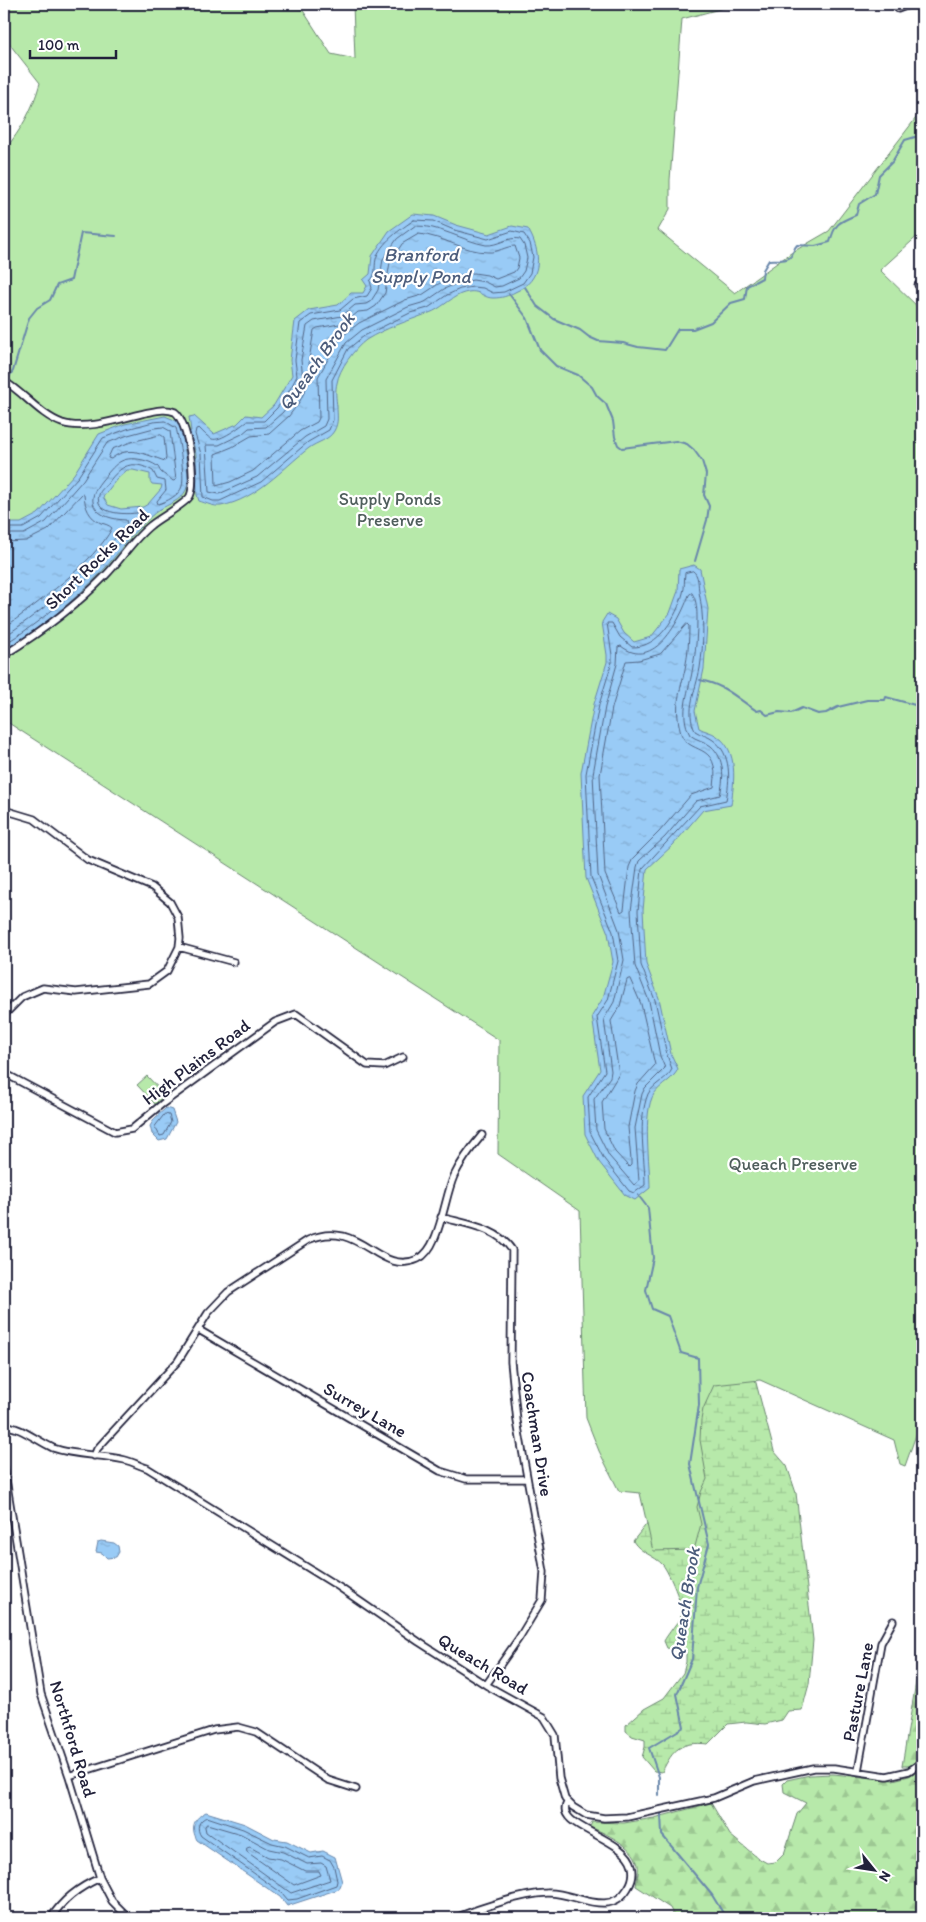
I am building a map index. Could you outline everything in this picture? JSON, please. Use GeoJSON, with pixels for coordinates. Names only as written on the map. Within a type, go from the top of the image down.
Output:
{"type":"FeatureCollection","features":[{"type":"Feature","properties":{"kind":"street"},"geometry":{"type":"LineString","coordinates":[[898,9],[910,4]]}},
{"type":"Feature","properties":{"kind":"street","name":"Short Rocks Road"},"geometry":{"type":"LineString","coordinates":[[4,380],[51,418],[70,425],[92,425],[161,410],[171,410],[179,415],[186,435],[192,479],[192,492],[189,498],[144,530],[106,575],[68,611],[4,655]]}},
{"type":"Feature","properties":{"kind":"street"},"geometry":{"type":"LineString","coordinates":[[4,810],[34,820],[88,860],[152,887],[170,902],[178,917],[180,930],[178,947],[167,972],[150,984],[76,992],[43,988],[22,997],[4,1015]]}},
{"type":"Feature","properties":{"kind":"street"},"geometry":{"type":"LineString","coordinates":[[178,947],[234,962]]}},
{"type":"Feature","properties":{"kind":"street","name":"High Plains Road"},"geometry":{"type":"LineString","coordinates":[[4,1073],[115,1132],[132,1130],[162,1104],[251,1039],[275,1022],[291,1015],[296,1014],[366,1065],[384,1066],[403,1056]]}},
{"type":"Feature","properties":{"kind":"street"},"geometry":{"type":"LineString","coordinates":[[94,1456],[97,1449],[178,1361],[208,1313],[228,1292],[308,1240],[324,1234],[341,1234],[350,1237],[392,1261],[401,1263],[419,1259],[426,1254],[431,1246],[453,1178],[462,1160],[482,1136]]}},
{"type":"Feature","properties":{"kind":"street","name":"Coachman Drive"},"geometry":{"type":"LineString","coordinates":[[441,1217],[496,1234],[506,1240],[512,1250],[511,1362],[527,1479],[544,1572],[542,1600],[486,1685]]}},
{"type":"Feature","properties":{"kind":"street","name":"Surrey Lane"},"geometry":{"type":"LineString","coordinates":[[199,1330],[440,1471],[466,1479],[527,1479]]}},
{"type":"Feature","properties":{"kind":"street","name":"Queach Road"},"geometry":{"type":"LineString","coordinates":[[4,1426],[13,1427],[53,1448],[79,1454],[126,1460],[156,1474],[339,1587],[418,1642],[486,1685],[538,1713],[552,1728],[556,1743],[559,1778],[568,1803],[565,1812],[571,1820],[616,1845],[630,1859],[632,1877],[626,1891],[619,1898],[600,1904],[558,1893],[536,1894],[490,1906],[456,1918]]}},
{"type":"Feature","properties":{"kind":"street","name":"Northford Road"},"geometry":{"type":"LineString","coordinates":[[4,1467],[41,1694],[69,1776],[100,1878],[112,1901],[129,1918]]}},
{"type":"Feature","properties":{"kind":"street","name":"Pasture Lane"},"geometry":{"type":"LineString","coordinates":[[858,1771],[881,1643],[893,1621]]}},
{"type":"Feature","properties":{"kind":"street"},"geometry":{"type":"LineString","coordinates":[[69,1776],[214,1730],[238,1727],[256,1732],[328,1780],[356,1789]]}},
{"type":"Feature","properties":{"kind":"street"},"geometry":{"type":"LineString","coordinates":[[568,1803],[580,1812],[594,1817],[626,1817],[714,1798],[754,1781],[813,1768],[834,1768],[873,1775],[898,1775],[913,1769],[922,1762]]}},
{"type":"Feature","properties":{"kind":"street"},"geometry":{"type":"LineString","coordinates":[[51,1918],[72,1892],[100,1878]]}},
{"type":"Feature","properties":{"kind":"green space","name":"Supply Ponds Preserve"},"geometry":{"type":"Polygon","coordinates":[[[4,4],[275,4],[276,6],[302,9],[331,54],[355,59],[353,4],[731,4],[731,6],[682,19],[670,180],[670,209],[658,230],[735,293],[791,253],[829,231],[919,114],[922,114],[922,232],[880,270],[922,311],[922,1418],[905,1466],[900,1464],[894,1440],[760,1380],[714,1385],[703,1409],[701,1420],[700,1440],[707,1479],[697,1507],[701,1524],[694,1550],[653,1551],[640,1493],[619,1491],[599,1451],[586,1418],[580,1211],[498,1154],[499,1040],[4,720],[4,151],[26,119],[40,83],[4,37],[4,4]]]}},
{"type":"Feature","properties":{"kind":"green space"},"geometry":{"type":"Polygon","coordinates":[[[147,1076],[165,1095],[155,1104],[137,1085],[147,1076]]]}},
{"type":"Feature","properties":{"kind":"green space"},"geometry":{"type":"Polygon","coordinates":[[[755,1379],[774,1451],[787,1466],[796,1493],[813,1640],[809,1684],[802,1710],[788,1711],[782,1720],[765,1724],[746,1722],[728,1724],[708,1744],[684,1745],[674,1752],[662,1772],[654,1771],[642,1757],[645,1740],[632,1736],[626,1731],[626,1725],[644,1709],[664,1698],[683,1673],[686,1651],[681,1646],[674,1650],[667,1648],[664,1641],[681,1616],[678,1598],[669,1575],[663,1565],[639,1548],[633,1541],[649,1521],[634,1380],[755,1379]]]}},
{"type":"Feature","properties":{"kind":"green space"},"geometry":{"type":"Polygon","coordinates":[[[922,1668],[922,1755],[910,1766],[902,1766],[916,1682],[922,1668]]]}},
{"type":"Feature","properties":{"kind":"green space"},"geometry":{"type":"Polygon","coordinates":[[[922,1768],[922,1918],[675,1918],[670,1908],[636,1886],[638,1865],[630,1851],[610,1836],[590,1827],[592,1822],[624,1823],[654,1818],[711,1803],[730,1835],[758,1858],[767,1863],[776,1862],[784,1854],[797,1814],[806,1803],[784,1792],[783,1784],[787,1780],[810,1775],[833,1774],[893,1780],[909,1776],[922,1768]]]}},
{"type":"Feature","properties":{"kind":"water","name":"Branford Supply Pond"},"geometry":{"type":"Polygon","coordinates":[[[413,214],[434,216],[456,225],[489,234],[512,226],[528,229],[536,247],[537,265],[535,273],[524,287],[510,295],[489,298],[476,292],[467,292],[433,311],[389,328],[366,340],[348,359],[338,377],[336,386],[337,422],[332,434],[309,448],[258,490],[246,497],[221,506],[199,501],[197,495],[196,454],[191,436],[183,438],[188,479],[188,485],[184,494],[178,500],[159,510],[148,519],[97,577],[72,600],[45,623],[4,650],[4,523],[21,523],[38,514],[74,474],[99,434],[125,424],[165,416],[177,421],[181,426],[183,434],[191,431],[189,417],[194,416],[214,434],[237,424],[246,415],[261,417],[274,405],[292,375],[290,360],[295,321],[309,310],[338,305],[351,293],[363,293],[367,286],[363,280],[370,274],[372,256],[389,231],[413,214]],[[127,470],[116,480],[103,497],[108,505],[121,509],[143,507],[161,489],[162,485],[152,484],[150,474],[127,470]]]}},
{"type":"Feature","properties":{"kind":"water"},"geometry":{"type":"Polygon","coordinates":[[[694,565],[700,569],[708,609],[704,669],[695,711],[699,728],[713,733],[724,742],[729,750],[734,777],[731,805],[703,810],[673,845],[647,869],[643,910],[646,964],[659,998],[671,1054],[678,1069],[654,1094],[650,1102],[647,1126],[650,1188],[635,1200],[625,1195],[599,1162],[585,1134],[583,1096],[600,1070],[592,1016],[603,998],[613,962],[608,933],[586,878],[581,773],[594,704],[607,662],[602,622],[607,614],[616,619],[624,633],[634,642],[651,637],[670,613],[678,591],[679,569],[694,565]]]}},
{"type":"Feature","properties":{"kind":"water"},"geometry":{"type":"Polygon","coordinates":[[[166,1108],[172,1110],[176,1122],[167,1139],[159,1141],[152,1134],[150,1126],[155,1118],[166,1108]]]}},
{"type":"Feature","properties":{"kind":"water"},"geometry":{"type":"Polygon","coordinates":[[[98,1542],[114,1543],[118,1546],[119,1552],[116,1557],[107,1558],[102,1553],[96,1552],[98,1542]]]}},
{"type":"Feature","properties":{"kind":"water"},"geometry":{"type":"Polygon","coordinates":[[[206,1812],[245,1824],[274,1839],[287,1841],[311,1853],[323,1851],[335,1857],[342,1882],[339,1889],[287,1906],[280,1897],[197,1840],[194,1823],[206,1812]]]}},
{"type":"Feature","properties":{"kind":"waterway"},"geometry":{"type":"LineString","coordinates":[[525,287],[537,306],[554,319],[580,330],[589,337],[598,341],[665,350],[678,329],[693,329],[711,322],[731,303],[745,299],[747,286],[762,278],[763,270],[769,260],[789,258],[797,245],[815,246],[830,242],[836,227],[856,215],[859,204],[875,194],[879,175],[892,162],[905,140],[922,135]]}},
{"type":"Feature","properties":{"kind":"waterway"},"geometry":{"type":"LineString","coordinates":[[8,378],[13,371],[29,318],[37,308],[50,300],[57,285],[71,280],[81,233],[116,236]]}},
{"type":"Feature","properties":{"kind":"waterway","name":"Queach Brook"},"geometry":{"type":"LineString","coordinates":[[509,294],[527,318],[540,350],[556,366],[578,375],[592,387],[597,396],[606,404],[613,421],[618,445],[622,448],[676,441],[687,444],[702,461],[706,474],[704,495],[709,506],[707,520],[695,561]]}},
{"type":"Feature","properties":{"kind":"waterway"},"geometry":{"type":"LineString","coordinates":[[700,680],[717,685],[757,711],[761,710],[767,715],[779,712],[791,713],[802,708],[818,714],[826,713],[838,707],[867,700],[885,700],[886,697],[922,707]]}},
{"type":"Feature","properties":{"kind":"waterway","name":"Queach Brook"},"geometry":{"type":"LineString","coordinates":[[638,1195],[648,1208],[653,1258],[646,1290],[652,1309],[668,1316],[681,1353],[698,1358],[699,1405],[690,1464],[709,1544],[697,1587],[692,1659],[677,1694],[684,1727],[649,1748],[659,1777],[659,1795]]}},
{"type":"Feature","properties":{"kind":"waterway","name":"Queach Brook"},"geometry":{"type":"LineString","coordinates":[[661,1813],[662,1835],[712,1895],[726,1918]]}},
{"type":"Feature","properties":{"kind":"park label","name":"Queach Preserve"},"geometry":{"type":"Point","coordinates":[793,1164]}}]}
